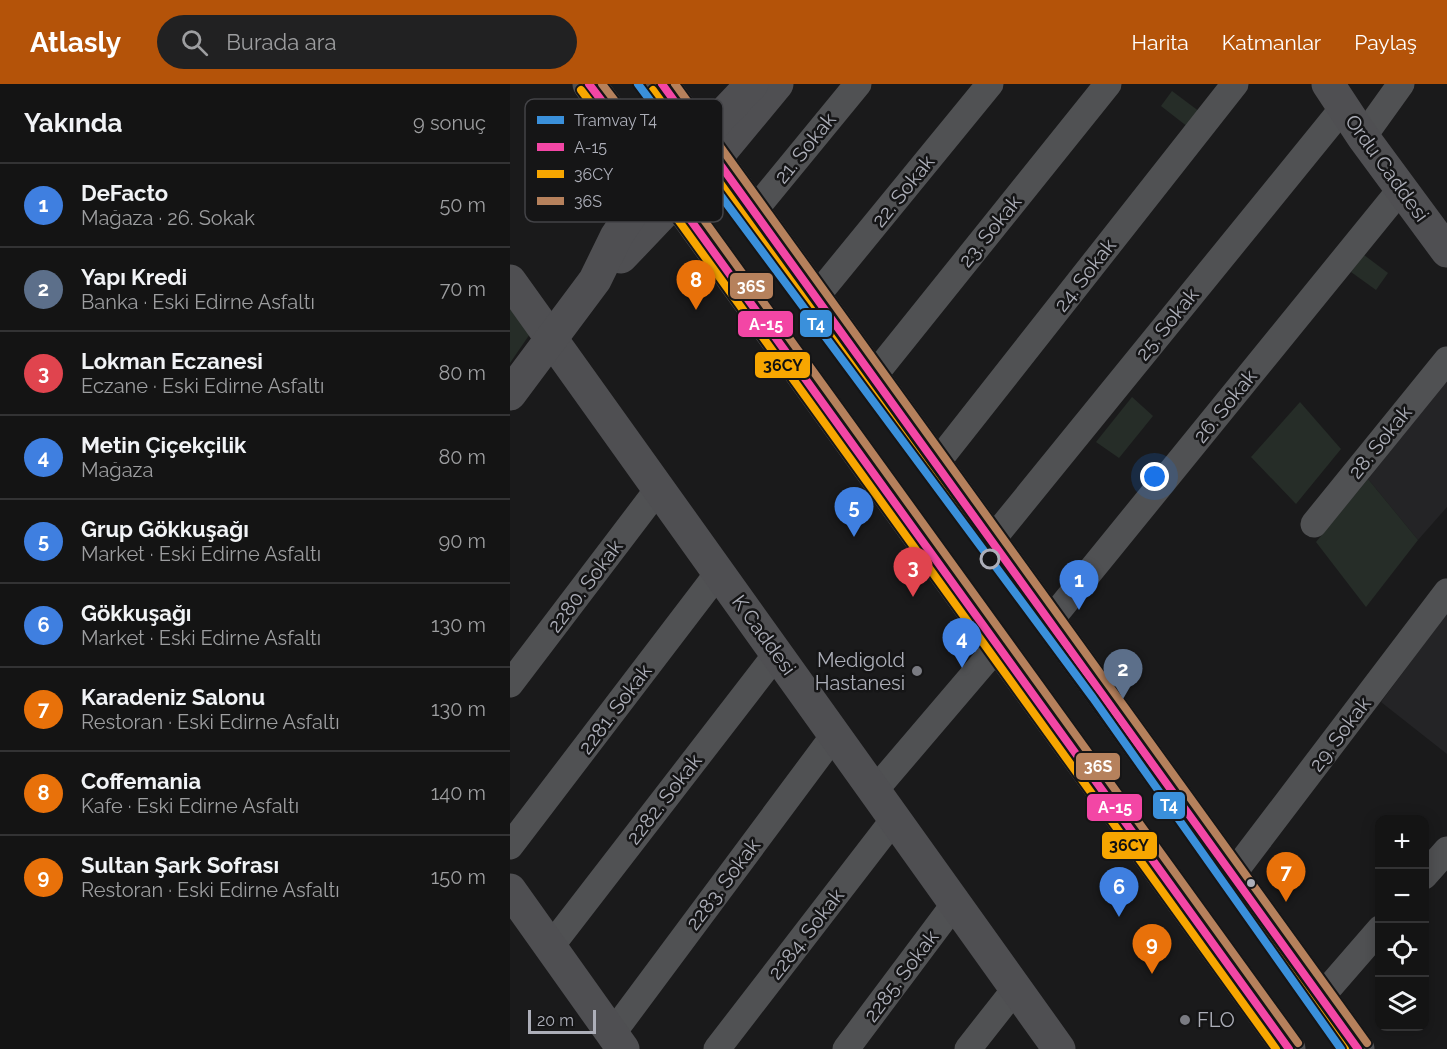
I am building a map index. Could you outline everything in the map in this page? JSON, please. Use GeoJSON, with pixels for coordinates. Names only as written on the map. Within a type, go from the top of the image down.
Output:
{"type":"FeatureCollection","features":[{"type":"Feature","properties":{"kind":"main road"},"geometry":{"type":"LineString","coordinates":[[589,84],[600,99]]}},
{"type":"Feature","properties":{"kind":"main road"},"geometry":{"type":"LineString","coordinates":[[662,84],[673,99]]}},
{"type":"Feature","properties":{"kind":"main road"},"geometry":{"type":"LineString","coordinates":[[723,169],[1358,1049]]}},
{"type":"Feature","properties":{"kind":"main road"},"geometry":{"type":"LineString","coordinates":[[692,222],[1279,1045]]}},
{"type":"Feature","properties":{"kind":"street"},"geometry":{"type":"LineString","coordinates":[[723,126],[752,84]]}},
{"type":"Feature","properties":{"kind":"street"},"geometry":{"type":"LineString","coordinates":[[723,134],[777,84]]}},
{"type":"Feature","properties":{"kind":"street","name":"21. Sokak"},"geometry":{"type":"LineString","coordinates":[[753,212],[858,84]]}},
{"type":"Feature","properties":{"kind":"street","name":"22. Sokak"},"geometry":{"type":"LineString","coordinates":[[815,298],[990,84]]}},
{"type":"Feature","properties":{"kind":"street","name":"23. Sokak"},"geometry":{"type":"LineString","coordinates":[[872,378],[1108,84]]}},
{"type":"Feature","properties":{"kind":"street","name":"24. Sokak"},"geometry":{"type":"LineString","coordinates":[[935,465],[1236,84]]}},
{"type":"Feature","properties":{"kind":"street"},"geometry":{"type":"LineString","coordinates":[[1363,137],[1401,84]]}},
{"type":"Feature","properties":{"kind":"street","name":"Ordu Caddesi"},"geometry":{"type":"LineString","coordinates":[[1336,96],[1401,189],[1443,237]]}},
{"type":"Feature","properties":{"kind":"street","name":"25. Sokak"},"geometry":{"type":"LineString","coordinates":[[991,541],[1336,96]]}},
{"type":"Feature","properties":{"kind":"street","name":"26. Sokak"},"geometry":{"type":"LineString","coordinates":[[1049,622],[1401,189]]}},
{"type":"Feature","properties":{"kind":"street"},"geometry":{"type":"LineString","coordinates":[[510,394],[595,280],[626,222]]}},
{"type":"Feature","properties":{"kind":"street","name":"K Caddesi"},"geometry":{"type":"LineString","coordinates":[[510,281],[1059,1049]]}},
{"type":"Feature","properties":{"kind":"street","name":"28. Sokak"},"geometry":{"type":"LineString","coordinates":[[1314,524],[1447,360]]}},
{"type":"Feature","properties":{"kind":"street","name":"2280. Sokak"},"geometry":{"type":"LineString","coordinates":[[510,684],[659,488]]}},
{"type":"Feature","properties":{"kind":"street","name":"2281. Sokak"},"geometry":{"type":"LineString","coordinates":[[510,846],[719,572]]}},
{"type":"Feature","properties":{"kind":"street","name":"29. Sokak"},"geometry":{"type":"LineString","coordinates":[[1232,875],[1447,592]]}},
{"type":"Feature","properties":{"kind":"street"},"geometry":{"type":"LineString","coordinates":[[875,789],[997,647]]}},
{"type":"Feature","properties":{"kind":"street","name":"2282. Sokak"},"geometry":{"type":"LineString","coordinates":[[551,946],[777,652]]}},
{"type":"Feature","properties":{"kind":"street","name":"2283. Sokak"},"geometry":{"type":"LineString","coordinates":[[615,1043],[835,734]]}},
{"type":"Feature","properties":{"kind":"street","name":"2284. Sokak"},"geometry":{"type":"LineString","coordinates":[[717,1049],[895,818]]}},
{"type":"Feature","properties":{"kind":"street"},"geometry":{"type":"LineString","coordinates":[[1429,871],[1447,850]]}},
{"type":"Feature","properties":{"kind":"street","name":"2285. Sokak"},"geometry":{"type":"LineString","coordinates":[[846,1049],[956,902]]}},
{"type":"Feature","properties":{"kind":"street"},"geometry":{"type":"LineString","coordinates":[[514,905],[551,946],[615,1043]]}},
{"type":"Feature","properties":{"kind":"street"},"geometry":{"type":"LineString","coordinates":[[1321,997],[1375,935]]}},
{"type":"Feature","properties":{"kind":"street"},"geometry":{"type":"LineString","coordinates":[[968,1049],[1016,988]]}},
{"type":"Feature","properties":{"kind":"shaded area"},"geometry":{"type":"Polygon","coordinates":[[[1172,91],[1200,112],[1188,127],[1161,106],[1172,91]]]}},
{"type":"Feature","properties":{"kind":"shaded area"},"geometry":{"type":"Polygon","coordinates":[[[1364,255],[1388,273],[1376,290],[1351,272],[1364,255]]]}},
{"type":"Feature","properties":{"kind":"shaded area"},"geometry":{"type":"Polygon","coordinates":[[[510,309],[532,331],[510,363],[510,309]]]}},
{"type":"Feature","properties":{"kind":"shaded area"},"geometry":{"type":"Polygon","coordinates":[[[1447,379],[1447,507],[1418,540],[1368,479],[1447,379]]]}},
{"type":"Feature","properties":{"kind":"shaded area"},"geometry":{"type":"Polygon","coordinates":[[[1132,397],[1153,416],[1119,458],[1096,442],[1132,397]]]}},
{"type":"Feature","properties":{"kind":"shaded area"},"geometry":{"type":"Polygon","coordinates":[[[1300,402],[1341,449],[1296,504],[1251,457],[1300,402]]]}},
{"type":"Feature","properties":{"kind":"shaded area"},"geometry":{"type":"Polygon","coordinates":[[[1368,479],[1418,540],[1366,607],[1316,542],[1368,479]]]}},
{"type":"Feature","properties":{"kind":"shaded area"},"geometry":{"type":"Polygon","coordinates":[[[1447,613],[1447,754],[1381,702],[1447,613]]]}},
{"type":"Feature","properties":{"kind":"tram line","name":"T4"},"geometry":{"type":"LineString","coordinates":[[638,84],[649,99]]}},
{"type":"Feature","properties":{"kind":"tram line","name":"T4"},"geometry":{"type":"LineString","coordinates":[[723,199],[1093,698],[1341,1049]]}},
{"type":"Feature","properties":{"kind":"transit line","name":"A-15"},"geometry":{"type":"LineString","coordinates":[[589,84],[600,99]]}},
{"type":"Feature","properties":{"kind":"transit line","name":"36S"},"geometry":{"type":"LineString","coordinates":[[602,84],[613,99]]}},
{"type":"Feature","properties":{"kind":"transit line","name":"A-15"},"geometry":{"type":"LineString","coordinates":[[662,84],[673,99]]}},
{"type":"Feature","properties":{"kind":"transit line","name":"36S"},"geometry":{"type":"LineString","coordinates":[[675,84],[686,99]]}},
{"type":"Feature","properties":{"kind":"transit line","name":"36CY"},"geometry":{"type":"LineString","coordinates":[[581,90],[588,99]]}},
{"type":"Feature","properties":{"kind":"transit line","name":"36CY"},"geometry":{"type":"LineString","coordinates":[[653,90],[659,99]]}},
{"type":"Feature","properties":{"kind":"transit line","name":"36S"},"geometry":{"type":"LineString","coordinates":[[723,151],[1367,1043]]}},
{"type":"Feature","properties":{"kind":"transit line","name":"A-15"},"geometry":{"type":"LineString","coordinates":[[723,169],[1358,1049]]}},
{"type":"Feature","properties":{"kind":"transit line","name":"36CY"},"geometry":{"type":"LineString","coordinates":[[723,187],[1345,1049]]}},
{"type":"Feature","properties":{"kind":"transit line","name":"36CY"},"geometry":{"type":"LineString","coordinates":[[680,222],[1276,1049]]}},
{"type":"Feature","properties":{"kind":"transit line","name":"A-15"},"geometry":{"type":"LineString","coordinates":[[692,222],[1289,1049]]}},
{"type":"Feature","properties":{"kind":"transit line","name":"36S"},"geometry":{"type":"LineString","coordinates":[[705,222],[1298,1043]]}},
{"type":"Feature","properties":{"kind":"place","name":"Coffemania"},"geometry":{"type":"Point","coordinates":[696,310]}},
{"type":"Feature","properties":{"kind":"place","name":"Grup Gökkuşağı"},"geometry":{"type":"Point","coordinates":[854,537]}},
{"type":"Feature","properties":{"kind":"place","name":"Lokman Eczanesi"},"geometry":{"type":"Point","coordinates":[913,597]}},
{"type":"Feature","properties":{"kind":"place","name":"DeFacto"},"geometry":{"type":"Point","coordinates":[1079,610]}},
{"type":"Feature","properties":{"kind":"place","name":"Metin Çiçekçilik"},"geometry":{"type":"Point","coordinates":[962,668]}},
{"type":"Feature","properties":{"kind":"place","name":"Medigold Hastanesi"},"geometry":{"type":"Point","coordinates":[917,671]}},
{"type":"Feature","properties":{"kind":"place","name":"Yapı Kredi"},"geometry":{"type":"Point","coordinates":[1123,699]}},
{"type":"Feature","properties":{"kind":"place","name":"Karadeniz Salonu"},"geometry":{"type":"Point","coordinates":[1286,902]}},
{"type":"Feature","properties":{"kind":"place","name":"Gökkuşağı"},"geometry":{"type":"Point","coordinates":[1119,917]}},
{"type":"Feature","properties":{"kind":"place","name":"Sultan Şark Sofrası"},"geometry":{"type":"Point","coordinates":[1152,974]}},
{"type":"Feature","properties":{"kind":"place","name":"FLO"},"geometry":{"type":"Point","coordinates":[1185,1020]}}]}
